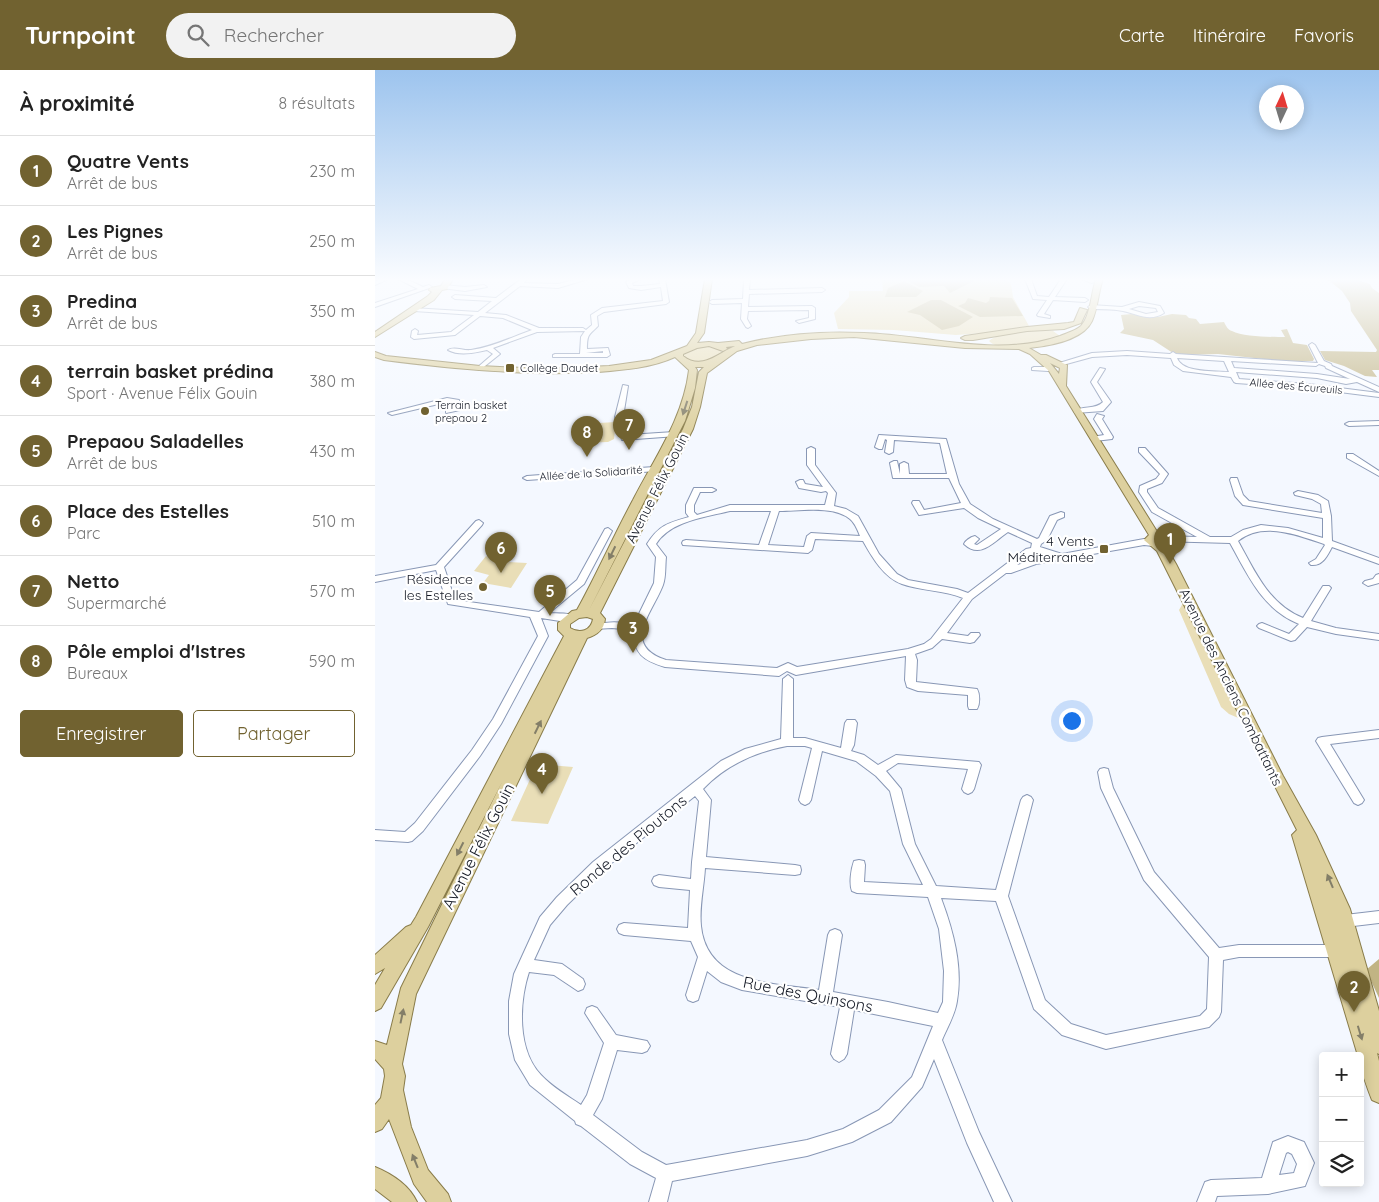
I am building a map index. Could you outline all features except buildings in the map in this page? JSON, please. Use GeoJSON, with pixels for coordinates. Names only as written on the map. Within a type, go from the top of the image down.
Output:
{"type":"FeatureCollection","features":[{"type":"Feature","properties":{"kind":"main road"},"geometry":{"type":"LineString","coordinates":[[375,360],[493,373],[544,376],[606,372],[683,359],[700,332]]}},
{"type":"Feature","properties":{"kind":"main road"},"geometry":{"type":"LineString","coordinates":[[708,332],[708,340],[713,345],[723,349],[725,354]]}},
{"type":"Feature","properties":{"kind":"main road"},"geometry":{"type":"LineString","coordinates":[[691,346],[805,333],[889,333],[954,338],[989,337],[1015,332]]}},
{"type":"Feature","properties":{"kind":"main road"},"geometry":{"type":"LineString","coordinates":[[1056,332],[1061,338]]}},
{"type":"Feature","properties":{"kind":"main road","name":"Avenue Félix Gouin"},"geometry":{"type":"LineString","coordinates":[[375,1002],[422,922],[580,622],[688,429],[696,407],[703,372],[725,354],[742,346],[759,343],[835,335],[886,336],[1019,347],[1056,341],[1076,332]]}},
{"type":"Feature","properties":{"kind":"main road"},"geometry":{"type":"LineString","coordinates":[[989,337],[987,341],[994,346]]}},
{"type":"Feature","properties":{"kind":"main road","name":"Avenue des Anciens Combattants"},"geometry":{"type":"LineString","coordinates":[[1039,345],[1037,349],[1040,354],[1055,367],[1062,386],[1157,540],[1310,840],[1343,915],[1342,953],[1379,1093]]}},
{"type":"Feature","properties":{"kind":"main road","name":"Avenue des Anciens Combattants"},"geometry":{"type":"LineString","coordinates":[[1019,347],[1033,352],[1055,367]]}},
{"type":"Feature","properties":{"kind":"main road"},"geometry":{"type":"LineString","coordinates":[[375,354],[389,358],[528,372],[593,370],[683,359],[701,364],[715,362]]}},
{"type":"Feature","properties":{"kind":"main road","name":"Avenue Félix Gouin"},"geometry":{"type":"LineString","coordinates":[[440,1202],[421,1177],[401,1127],[393,1090],[395,1076],[392,1064],[407,994],[580,622],[686,407],[693,370],[683,359]]}},
{"type":"Feature","properties":{"kind":"main road","name":"Avenue des Anciens Combattants"},"geometry":{"type":"LineString","coordinates":[[1287,797],[1323,906],[1379,1044]]}},
{"type":"Feature","properties":{"kind":"main road"},"geometry":{"type":"LineString","coordinates":[[1323,906],[1333,904],[1343,915]]}},
{"type":"Feature","properties":{"kind":"main road"},"geometry":{"type":"LineString","coordinates":[[375,966],[389,955],[422,922]]}},
{"type":"Feature","properties":{"kind":"main road"},"geometry":{"type":"LineString","coordinates":[[375,1050],[383,1053],[392,1064]]}},
{"type":"Feature","properties":{"kind":"main road"},"geometry":{"type":"LineString","coordinates":[[375,1122],[389,1103],[393,1090]]}},
{"type":"Feature","properties":{"kind":"main road"},"geometry":{"type":"LineString","coordinates":[[375,1177],[395,1189],[406,1202]]}},
{"type":"Feature","properties":{"kind":"street"},"geometry":{"type":"LineString","coordinates":[[415,332],[414,337],[447,336],[456,332]]}},
{"type":"Feature","properties":{"kind":"street"},"geometry":{"type":"LineString","coordinates":[[451,350],[469,352],[487,348],[531,332]]}},
{"type":"Feature","properties":{"kind":"street"},"geometry":{"type":"LineString","coordinates":[[555,356],[583,353],[586,332]]}},
{"type":"Feature","properties":{"kind":"street"},"geometry":{"type":"LineString","coordinates":[[1313,345],[1323,364],[1379,390]]}},
{"type":"Feature","properties":{"kind":"street"},"geometry":{"type":"LineString","coordinates":[[480,368],[497,354],[487,348]]}},
{"type":"Feature","properties":{"kind":"street"},"geometry":{"type":"LineString","coordinates":[[1034,369],[1055,367],[1103,354],[1173,354],[1323,364],[1341,367],[1379,384]]}},
{"type":"Feature","properties":{"kind":"street"},"geometry":{"type":"LineString","coordinates":[[1173,354],[1176,364],[1185,370],[1317,376],[1346,382],[1359,380]]}},
{"type":"Feature","properties":{"kind":"street","name":"Allée des Écureuils"},"geometry":{"type":"LineString","coordinates":[[1227,359],[1236,381],[1308,386],[1379,395]]}},
{"type":"Feature","properties":{"kind":"street"},"geometry":{"type":"LineString","coordinates":[[1055,367],[1071,362]]}},
{"type":"Feature","properties":{"kind":"street"},"geometry":{"type":"LineString","coordinates":[[1078,411],[1100,409],[1107,402],[1094,382],[1102,369]]}},
{"type":"Feature","properties":{"kind":"street"},"geometry":{"type":"LineString","coordinates":[[625,386],[619,417],[625,438],[674,434]]}},
{"type":"Feature","properties":{"kind":"street"},"geometry":{"type":"LineString","coordinates":[[392,413],[447,400],[456,402],[457,408],[449,411]]}},
{"type":"Feature","properties":{"kind":"street"},"geometry":{"type":"LineString","coordinates":[[1095,439],[1109,437],[1098,419],[1100,416]]}},
{"type":"Feature","properties":{"kind":"street"},"geometry":{"type":"LineString","coordinates":[[1349,424],[1379,423]]}},
{"type":"Feature","properties":{"kind":"street"},"geometry":{"type":"LineString","coordinates":[[879,447],[882,438],[943,441],[949,472],[966,505],[1008,528],[1035,548],[1046,553],[1047,557],[1041,561],[1027,560],[1026,556],[1035,548],[1043,540],[1053,518],[1061,516]]}},
{"type":"Feature","properties":{"kind":"street"},"geometry":{"type":"LineString","coordinates":[[889,452],[891,438]]}},
{"type":"Feature","properties":{"kind":"street"},"geometry":{"type":"LineString","coordinates":[[811,449],[811,465],[832,493],[829,508]]}},
{"type":"Feature","properties":{"kind":"street"},"geometry":{"type":"LineString","coordinates":[[1142,450],[1164,474],[1159,481],[1143,488],[1143,492],[1155,510],[1209,540]]}},
{"type":"Feature","properties":{"kind":"street"},"geometry":{"type":"LineString","coordinates":[[1349,456],[1379,474]]}},
{"type":"Feature","properties":{"kind":"street"},"geometry":{"type":"LineString","coordinates":[[894,463],[896,476],[952,476]]}},
{"type":"Feature","properties":{"kind":"street"},"geometry":{"type":"LineString","coordinates":[[904,464],[905,476]]}},
{"type":"Feature","properties":{"kind":"street","name":"Allée de la Solidarité"},"geometry":{"type":"LineString","coordinates":[[527,478],[654,469]]}},
{"type":"Feature","properties":{"kind":"street"},"geometry":{"type":"LineString","coordinates":[[1234,480],[1239,496],[1246,503],[1327,516]]}},
{"type":"Feature","properties":{"kind":"street"},"geometry":{"type":"LineString","coordinates":[[800,482],[802,486],[811,489],[829,488]]}},
{"type":"Feature","properties":{"kind":"street"},"geometry":{"type":"LineString","coordinates":[[695,518],[689,513],[690,505],[697,490],[712,490]]}},
{"type":"Feature","properties":{"kind":"street"},"geometry":{"type":"LineString","coordinates":[[1298,493],[1315,497],[1325,503],[1329,544],[1319,560],[1314,563]]}},
{"type":"Feature","properties":{"kind":"street"},"geometry":{"type":"LineString","coordinates":[[928,502],[933,511]]}},
{"type":"Feature","properties":{"kind":"street"},"geometry":{"type":"LineString","coordinates":[[916,503],[922,513],[966,505]]}},
{"type":"Feature","properties":{"kind":"street"},"geometry":{"type":"LineString","coordinates":[[763,547],[776,507]]}},
{"type":"Feature","properties":{"kind":"street"},"geometry":{"type":"LineString","coordinates":[[969,597],[957,592],[905,582],[894,576],[875,555],[855,518],[843,511],[829,508],[730,508],[673,524],[658,533],[651,544],[661,557],[659,583],[637,627],[642,650],[649,658],[682,666],[788,674],[909,652],[928,646],[969,597],[1035,548]]}},
{"type":"Feature","properties":{"kind":"street"},"geometry":{"type":"LineString","coordinates":[[375,579],[439,567],[479,523]]}},
{"type":"Feature","properties":{"kind":"street"},"geometry":{"type":"LineString","coordinates":[[975,539],[968,544],[977,549],[1008,528]]}},
{"type":"Feature","properties":{"kind":"street"},"geometry":{"type":"LineString","coordinates":[[979,588],[1013,569],[1041,561],[1157,540],[1233,540],[1244,532],[1261,528],[1284,530],[1379,561]]}},
{"type":"Feature","properties":{"kind":"street"},"geometry":{"type":"LineString","coordinates":[[537,614],[581,582],[608,531]]}},
{"type":"Feature","properties":{"kind":"street"},"geometry":{"type":"LineString","coordinates":[[686,543],[808,550],[811,536],[866,539]]}},
{"type":"Feature","properties":{"kind":"street"},"geometry":{"type":"LineString","coordinates":[[1233,540],[1260,588],[1272,603],[1286,613],[1306,622],[1379,637]]}},
{"type":"Feature","properties":{"kind":"street"},"geometry":{"type":"LineString","coordinates":[[1035,548],[1063,557]]}},
{"type":"Feature","properties":{"kind":"street"},"geometry":{"type":"LineString","coordinates":[[439,567],[451,602],[580,622],[637,627]]}},
{"type":"Feature","properties":{"kind":"street"},"geometry":{"type":"LineString","coordinates":[[1368,584],[1377,581],[1379,577]]}},
{"type":"Feature","properties":{"kind":"street"},"geometry":{"type":"LineString","coordinates":[[1262,626],[1291,638],[1306,622],[1326,588]]}},
{"type":"Feature","properties":{"kind":"street"},"geometry":{"type":"LineString","coordinates":[[375,835],[408,837],[419,827],[476,753],[497,722],[543,636],[537,614]]}},
{"type":"Feature","properties":{"kind":"street"},"geometry":{"type":"LineString","coordinates":[[939,635],[970,640],[975,635]]}},
{"type":"Feature","properties":{"kind":"street"},"geometry":{"type":"LineString","coordinates":[[909,652],[913,658],[909,679],[911,684],[918,687],[973,692],[973,706]]}},
{"type":"Feature","properties":{"kind":"street"},"geometry":{"type":"LineString","coordinates":[[787,742],[788,674]]}},
{"type":"Feature","properties":{"kind":"street"},"geometry":{"type":"LineString","coordinates":[[844,753],[848,745],[851,723]]}},
{"type":"Feature","properties":{"kind":"street"},"geometry":{"type":"LineString","coordinates":[[1358,800],[1322,741],[1379,734]]}},
{"type":"Feature","properties":{"kind":"street","name":"Ronde des Pioutons"},"geometry":{"type":"LineString","coordinates":[[787,742],[805,742],[860,758],[877,771],[895,789],[909,844],[933,893],[945,929],[951,971],[951,1002],[917,1082],[885,1116],[846,1136],[807,1148],[665,1174],[636,1158],[535,1080],[520,1055],[516,1034],[516,1000],[521,974],[545,921],[561,901],[598,866],[696,789],[707,776],[722,764],[776,743],[787,742]]}},
{"type":"Feature","properties":{"kind":"street"},"geometry":{"type":"LineString","coordinates":[[805,800],[818,745]]}},
{"type":"Feature","properties":{"kind":"street"},"geometry":{"type":"LineString","coordinates":[[877,771],[897,759],[975,765],[968,789]]}},
{"type":"Feature","properties":{"kind":"street"},"geometry":{"type":"LineString","coordinates":[[1027,800],[1001,896],[1039,1004],[1067,1030],[1106,1042],[1203,1022],[1214,1012],[1216,956],[1149,876],[1107,788],[1104,772]]}},
{"type":"Feature","properties":{"kind":"street"},"geometry":{"type":"LineString","coordinates":[[624,929],[694,935],[705,800],[696,789]]}},
{"type":"Feature","properties":{"kind":"street"},"geometry":{"type":"LineString","coordinates":[[699,862],[795,870]]}},
{"type":"Feature","properties":{"kind":"street"},"geometry":{"type":"LineString","coordinates":[[859,865],[857,887],[1001,896]]}},
{"type":"Feature","properties":{"kind":"street"},"geometry":{"type":"LineString","coordinates":[[659,881],[697,885]]}},
{"type":"Feature","properties":{"kind":"street"},"geometry":{"type":"LineString","coordinates":[[1343,915],[1379,917]]}},
{"type":"Feature","properties":{"kind":"street","name":"Rue des Quinsons"},"geometry":{"type":"LineString","coordinates":[[694,935],[698,946],[710,963],[726,976],[759,987],[911,1012],[943,1022]]}},
{"type":"Feature","properties":{"kind":"street"},"geometry":{"type":"LineString","coordinates":[[825,998],[835,935]]}},
{"type":"Feature","properties":{"kind":"street"},"geometry":{"type":"LineString","coordinates":[[1216,956],[1239,951],[1342,953]]}},
{"type":"Feature","properties":{"kind":"street"},"geometry":{"type":"LineString","coordinates":[[693,995],[705,956]]}},
{"type":"Feature","properties":{"kind":"street"},"geometry":{"type":"LineString","coordinates":[[525,965],[557,969],[578,984]]}},
{"type":"Feature","properties":{"kind":"street"},"geometry":{"type":"LineString","coordinates":[[839,1054],[848,1002]]}},
{"type":"Feature","properties":{"kind":"street"},"geometry":{"type":"LineString","coordinates":[[592,1013],[612,1042],[642,1046]]}},
{"type":"Feature","properties":{"kind":"street"},"geometry":{"type":"LineString","coordinates":[[582,1118],[594,1099],[612,1042]]}},
{"type":"Feature","properties":{"kind":"street"},"geometry":{"type":"LineString","coordinates":[[935,1042],[973,1137],[1003,1202]]}},
{"type":"Feature","properties":{"kind":"street"},"geometry":{"type":"LineString","coordinates":[[658,1202],[665,1174]]}},
{"type":"Feature","properties":{"kind":"street"},"geometry":{"type":"LineString","coordinates":[[1206,1202],[1211,1188],[1268,1186]]}},
{"type":"Feature","properties":{"kind":"shaded area"},"geometry":{"type":"Polygon","coordinates":[[[917,332],[992,332],[956,335],[917,332]]]}},
{"type":"Feature","properties":{"kind":"shaded area"},"geometry":{"type":"Polygon","coordinates":[[[1015,332],[1054,332],[1060,336],[1012,346],[995,345],[989,341],[1015,332]]]}},
{"type":"Feature","properties":{"kind":"shaded area"},"geometry":{"type":"Polygon","coordinates":[[[1235,332],[1250,336],[1285,337],[1282,332],[1288,332],[1293,343],[1307,345],[1314,359],[1313,361],[1280,361],[1218,354],[1186,355],[1173,353],[1153,340],[1120,333],[1235,332]]]}},
{"type":"Feature","properties":{"kind":"shaded area"},"geometry":{"type":"Polygon","coordinates":[[[1365,332],[1379,332],[1379,370],[1372,370],[1377,377],[1365,376],[1325,360],[1320,351],[1376,352],[1377,350],[1365,332]]]}},
{"type":"Feature","properties":{"kind":"shaded area"},"geometry":{"type":"Polygon","coordinates":[[[705,346],[720,349],[722,354],[698,362],[688,360],[682,355],[688,349],[705,346]]]}},
{"type":"Feature","properties":{"kind":"shaded area"},"geometry":{"type":"Polygon","coordinates":[[[616,422],[614,439],[608,442],[578,443],[582,424],[616,422]]]}},
{"type":"Feature","properties":{"kind":"shaded area"},"geometry":{"type":"Polygon","coordinates":[[[486,556],[492,561],[527,563],[511,588],[483,583],[489,575],[474,571],[486,556]]]}},
{"type":"Feature","properties":{"kind":"shaded area"},"geometry":{"type":"Polygon","coordinates":[[[1183,603],[1243,720],[1229,714],[1221,707],[1179,610],[1183,603]]]}},
{"type":"Feature","properties":{"kind":"shaded area"},"geometry":{"type":"Polygon","coordinates":[[[537,764],[573,767],[548,824],[511,821],[537,764]]]}},
{"type":"Feature","properties":{"kind":"shaded area"},"geometry":{"type":"Polygon","coordinates":[[[1379,959],[1379,998],[1366,970],[1379,959]]]}},
{"type":"Feature","properties":{"kind":"place","name":"Collège Daudet"},"geometry":{"type":"Point","coordinates":[510,368]}},
{"type":"Feature","properties":{"kind":"place","name":"Terrain basket prepaou 2"},"geometry":{"type":"Point","coordinates":[425,411]}},
{"type":"Feature","properties":{"kind":"place","name":"Netto"},"geometry":{"type":"Point","coordinates":[629,450]}},
{"type":"Feature","properties":{"kind":"place","name":"Pôle emploi d'Istres"},"geometry":{"type":"Point","coordinates":[587,457]}},
{"type":"Feature","properties":{"kind":"place","name":"4 Vents Méditerranée"},"geometry":{"type":"Point","coordinates":[1104,549]}},
{"type":"Feature","properties":{"kind":"place","name":"Quatre Vents"},"geometry":{"type":"Point","coordinates":[1170,564]}},
{"type":"Feature","properties":{"kind":"place","name":"Place des Estelles"},"geometry":{"type":"Point","coordinates":[501,573]}},
{"type":"Feature","properties":{"kind":"place","name":"Résidence les Estelles"},"geometry":{"type":"Point","coordinates":[483,587]}},
{"type":"Feature","properties":{"kind":"place","name":"Prepaou Saladelles"},"geometry":{"type":"Point","coordinates":[550,616]}},
{"type":"Feature","properties":{"kind":"place","name":"Predina"},"geometry":{"type":"Point","coordinates":[633,653]}},
{"type":"Feature","properties":{"kind":"place","name":"terrain basket prédina"},"geometry":{"type":"Point","coordinates":[542,794]}},
{"type":"Feature","properties":{"kind":"place","name":"Les Pignes"},"geometry":{"type":"Point","coordinates":[1354,1012]}}]}
